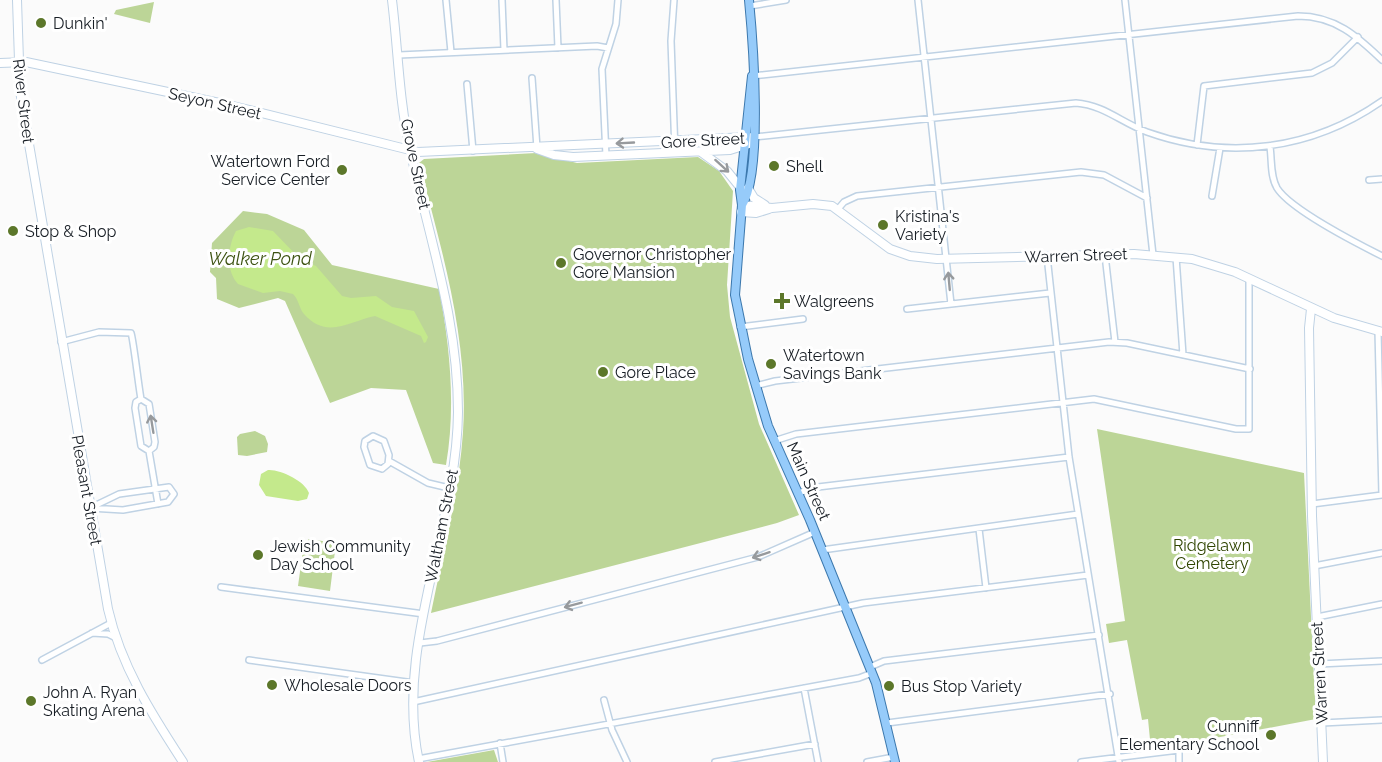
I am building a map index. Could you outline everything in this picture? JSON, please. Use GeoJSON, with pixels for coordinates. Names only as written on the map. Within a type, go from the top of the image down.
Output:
{"type":"FeatureCollection","features":[{"type":"Feature","properties":{"kind":"main road","name":"Main Street"},"geometry":{"type":"LineString","coordinates":[[749,3],[752,76],[749,141],[735,285],[740,327],[755,386],[774,441],[815,532],[871,670],[887,723],[895,760]]}},
{"type":"Feature","properties":{"kind":"street","name":"River Street"},"geometry":{"type":"LineString","coordinates":[[17,0],[20,91],[39,201]]}},
{"type":"Feature","properties":{"kind":"street","name":"Grove Street"},"geometry":{"type":"LineString","coordinates":[[392,0],[410,151],[445,290]]}},
{"type":"Feature","properties":{"kind":"street"},"geometry":{"type":"LineString","coordinates":[[446,0],[451,52]]}},
{"type":"Feature","properties":{"kind":"street"},"geometry":{"type":"LineString","coordinates":[[502,0],[504,50]]}},
{"type":"Feature","properties":{"kind":"street"},"geometry":{"type":"LineString","coordinates":[[556,0],[558,48]]}},
{"type":"Feature","properties":{"kind":"street"},"geometry":{"type":"LineString","coordinates":[[606,156],[602,69],[616,24],[618,0]]}},
{"type":"Feature","properties":{"kind":"street"},"geometry":{"type":"LineString","coordinates":[[674,0],[671,41],[675,152]]}},
{"type":"Feature","properties":{"kind":"street"},"geometry":{"type":"LineString","coordinates":[[749,3],[786,0]]}},
{"type":"Feature","properties":{"kind":"street"},"geometry":{"type":"LineString","coordinates":[[918,0],[951,304]]}},
{"type":"Feature","properties":{"kind":"street"},"geometry":{"type":"LineString","coordinates":[[1125,0],[1153,255]]}},
{"type":"Feature","properties":{"kind":"street"},"geometry":{"type":"LineString","coordinates":[[752,76],[1302,15],[1333,22],[1358,37],[1382,60]]}},
{"type":"Feature","properties":{"kind":"street"},"geometry":{"type":"LineString","coordinates":[[1197,145],[1204,86],[1312,73],[1332,63],[1358,37]]}},
{"type":"Feature","properties":{"kind":"street"},"geometry":{"type":"LineString","coordinates":[[399,55],[597,46],[608,48]]}},
{"type":"Feature","properties":{"kind":"street","name":"Seyon Street"},"geometry":{"type":"LineString","coordinates":[[0,63],[18,61],[244,109],[410,151]]}},
{"type":"Feature","properties":{"kind":"street"},"geometry":{"type":"LineString","coordinates":[[532,78],[537,149]]}},
{"type":"Feature","properties":{"kind":"street"},"geometry":{"type":"LineString","coordinates":[[467,84],[473,151]]}},
{"type":"Feature","properties":{"kind":"street"},"geometry":{"type":"LineString","coordinates":[[749,141],[931,118],[1076,103],[1103,109],[1140,129],[1197,145],[1220,148],[1270,147],[1303,140],[1331,130],[1382,101]]}},
{"type":"Feature","properties":{"kind":"street","name":"Gore Street"},"geometry":{"type":"LineString","coordinates":[[410,151],[537,149],[675,141],[749,141]]}},
{"type":"Feature","properties":{"kind":"street","name":"Gore Street"},"geometry":{"type":"LineString","coordinates":[[537,149],[563,157],[606,156],[700,151],[749,141]]}},
{"type":"Feature","properties":{"kind":"street"},"geometry":{"type":"LineString","coordinates":[[1270,147],[1274,180],[1283,195],[1349,239],[1382,256]]}},
{"type":"Feature","properties":{"kind":"street"},"geometry":{"type":"LineString","coordinates":[[1212,196],[1220,148]]}},
{"type":"Feature","properties":{"kind":"street"},"geometry":{"type":"LineString","coordinates":[[700,151],[716,160],[756,200],[772,208]]}},
{"type":"Feature","properties":{"kind":"street"},"geometry":{"type":"LineString","coordinates":[[838,209],[853,197],[1081,172],[1104,175],[1147,198]]}},
{"type":"Feature","properties":{"kind":"street"},"geometry":{"type":"LineString","coordinates":[[1369,180],[1382,179]]}},
{"type":"Feature","properties":{"kind":"street","name":"Pleasant Street"},"geometry":{"type":"LineString","coordinates":[[39,201],[61,342],[111,623],[140,694],[183,762]]}},
{"type":"Feature","properties":{"kind":"street","name":"Warren Street"},"geometry":{"type":"LineString","coordinates":[[742,208],[820,204],[838,209],[897,252],[910,256],[947,258],[1153,255],[1176,257],[1212,264],[1311,309],[1380,332]]}},
{"type":"Feature","properties":{"kind":"street"},"geometry":{"type":"LineString","coordinates":[[1105,255],[1115,342]]}},
{"type":"Feature","properties":{"kind":"street"},"geometry":{"type":"LineString","coordinates":[[1047,256],[1069,457],[1110,694],[1119,760]]}},
{"type":"Feature","properties":{"kind":"street"},"geometry":{"type":"LineString","coordinates":[[1176,257],[1184,355]]}},
{"type":"Feature","properties":{"kind":"street"},"geometry":{"type":"LineString","coordinates":[[774,441],[796,434],[1100,399],[1236,429],[1249,429],[1249,279]]}},
{"type":"Feature","properties":{"kind":"street","name":"Waltham Street"},"geometry":{"type":"LineString","coordinates":[[418,760],[412,702],[414,683],[424,614],[455,452],[458,409],[453,331],[445,290]]}},
{"type":"Feature","properties":{"kind":"street"},"geometry":{"type":"LineString","coordinates":[[907,309],[1050,293]]}},
{"type":"Feature","properties":{"kind":"street","name":"Warren Street"},"geometry":{"type":"LineString","coordinates":[[1311,309],[1309,328],[1312,504],[1323,762]]}},
{"type":"Feature","properties":{"kind":"street"},"geometry":{"type":"LineString","coordinates":[[740,327],[803,319]]}},
{"type":"Feature","properties":{"kind":"street"},"geometry":{"type":"LineString","coordinates":[[61,342],[103,332],[129,332],[134,338],[134,362],[141,399],[149,405],[155,442],[154,447],[149,451]]}},
{"type":"Feature","properties":{"kind":"street"},"geometry":{"type":"LineString","coordinates":[[1312,504],[1382,495],[1380,332]]}},
{"type":"Feature","properties":{"kind":"street"},"geometry":{"type":"LineString","coordinates":[[755,386],[775,381],[1115,342],[1250,369]]}},
{"type":"Feature","properties":{"kind":"street"},"geometry":{"type":"LineString","coordinates":[[141,399],[136,402],[135,408],[141,446],[149,451],[158,504]]}},
{"type":"Feature","properties":{"kind":"street"},"geometry":{"type":"LineString","coordinates":[[389,461],[382,469],[370,465],[364,447],[367,439],[373,436],[382,439],[389,461],[428,483],[448,488]]}},
{"type":"Feature","properties":{"kind":"street"},"geometry":{"type":"LineString","coordinates":[[798,494],[818,487],[1069,457]]}},
{"type":"Feature","properties":{"kind":"street"},"geometry":{"type":"LineString","coordinates":[[169,487],[174,494],[170,501],[123,510],[90,508],[119,494],[169,487]]}},
{"type":"Feature","properties":{"kind":"street"},"geometry":{"type":"LineString","coordinates":[[822,550],[1078,514]]}},
{"type":"Feature","properties":{"kind":"street"},"geometry":{"type":"LineString","coordinates":[[979,529],[986,588]]}},
{"type":"Feature","properties":{"kind":"street"},"geometry":{"type":"LineString","coordinates":[[420,643],[432,642],[758,557],[815,532]]}},
{"type":"Feature","properties":{"kind":"street"},"geometry":{"type":"LineString","coordinates":[[1314,566],[1382,553]]}},
{"type":"Feature","properties":{"kind":"street"},"geometry":{"type":"LineString","coordinates":[[412,702],[863,603],[1088,575]]}},
{"type":"Feature","properties":{"kind":"street"},"geometry":{"type":"LineString","coordinates":[[221,587],[424,614]]}},
{"type":"Feature","properties":{"kind":"street"},"geometry":{"type":"LineString","coordinates":[[1317,616],[1382,604]]}},
{"type":"Feature","properties":{"kind":"street"},"geometry":{"type":"LineString","coordinates":[[42,660],[111,623]]}},
{"type":"Feature","properties":{"kind":"street"},"geometry":{"type":"LineString","coordinates":[[88,634],[103,633],[116,639]]}},
{"type":"Feature","properties":{"kind":"street"},"geometry":{"type":"LineString","coordinates":[[418,760],[859,678],[884,662],[1099,635]]}},
{"type":"Feature","properties":{"kind":"street"},"geometry":{"type":"LineString","coordinates":[[249,660],[414,683]]}},
{"type":"Feature","properties":{"kind":"street"},"geometry":{"type":"LineString","coordinates":[[1319,664],[1382,661]]}},
{"type":"Feature","properties":{"kind":"street"},"geometry":{"type":"LineString","coordinates":[[804,688],[818,762]]}},
{"type":"Feature","properties":{"kind":"street"},"geometry":{"type":"LineString","coordinates":[[887,723],[1110,694]]}},
{"type":"Feature","properties":{"kind":"street"},"geometry":{"type":"LineString","coordinates":[[604,700],[610,723],[627,762]]}},
{"type":"Feature","properties":{"kind":"street"},"geometry":{"type":"LineString","coordinates":[[1322,723],[1382,720]]}},
{"type":"Feature","properties":{"kind":"street"},"geometry":{"type":"LineString","coordinates":[[500,743],[503,762]]}},
{"type":"Feature","properties":{"kind":"street"},"geometry":{"type":"LineString","coordinates":[[715,762],[815,744]]}},
{"type":"Feature","properties":{"kind":"street"},"geometry":{"type":"LineString","coordinates":[[1081,762],[1119,760],[1179,750],[1179,762]]}},
{"type":"Feature","properties":{"kind":"street"},"geometry":{"type":"LineString","coordinates":[[867,762],[895,760]]}},
{"type":"Feature","properties":{"kind":"green space"},"geometry":{"type":"Polygon","coordinates":[[[154,2],[150,23],[114,14],[116,10],[154,2]]]}},
{"type":"Feature","properties":{"kind":"green space","name":"Gore Place"},"geometry":{"type":"Polygon","coordinates":[[[536,153],[577,163],[698,157],[719,171],[733,191],[727,285],[730,317],[759,424],[799,515],[777,523],[431,613],[458,478],[464,398],[458,330],[452,296],[419,163],[424,159],[536,153]]]}},
{"type":"Feature","properties":{"kind":"green space"},"geometry":{"type":"Polygon","coordinates":[[[243,211],[267,214],[304,230],[332,265],[439,289],[446,332],[451,399],[446,465],[433,463],[406,390],[371,388],[330,403],[285,301],[278,298],[239,308],[217,299],[216,278],[210,272],[212,243],[243,211]]]}},
{"type":"Feature","properties":{"kind":"green space","name":"Ridgelawn Cemetery"},"geometry":{"type":"Polygon","coordinates":[[[1097,429],[1304,473],[1316,719],[1151,750],[1148,719],[1142,720],[1127,640],[1109,643],[1106,624],[1125,621],[1097,429]]]}},
{"type":"Feature","properties":{"kind":"green space"},"geometry":{"type":"Polygon","coordinates":[[[255,431],[265,436],[268,444],[267,452],[247,456],[238,455],[237,437],[240,434],[255,431]]]}},
{"type":"Feature","properties":{"kind":"green space"},"geometry":{"type":"Polygon","coordinates":[[[309,539],[336,543],[330,591],[298,586],[304,543],[309,539]]]}},
{"type":"Feature","properties":{"kind":"green space"},"geometry":{"type":"Polygon","coordinates":[[[494,750],[498,762],[427,762],[494,750]]]}},
{"type":"Feature","properties":{"kind":"water","name":"Walker Pond"},"geometry":{"type":"Polygon","coordinates":[[[249,227],[273,231],[299,258],[316,266],[342,296],[351,298],[376,296],[392,307],[414,311],[428,337],[426,342],[424,343],[421,336],[375,316],[339,327],[321,326],[304,314],[293,294],[280,291],[263,293],[238,284],[231,272],[229,258],[231,244],[236,231],[249,227]]]}},
{"type":"Feature","properties":{"kind":"water"},"geometry":{"type":"Polygon","coordinates":[[[268,470],[279,471],[303,484],[309,493],[307,499],[298,501],[266,496],[259,485],[261,474],[268,470]]]}},
{"type":"Feature","properties":{"kind":"place","name":"Dunkin'"},"geometry":{"type":"Point","coordinates":[41,23]}},
{"type":"Feature","properties":{"kind":"place","name":"Shell"},"geometry":{"type":"Point","coordinates":[774,166]}},
{"type":"Feature","properties":{"kind":"place","name":"Watertown Ford Service Center"},"geometry":{"type":"Point","coordinates":[342,170]}},
{"type":"Feature","properties":{"kind":"place","name":"Kristina's Variety"},"geometry":{"type":"Point","coordinates":[883,225]}},
{"type":"Feature","properties":{"kind":"place","name":"Stop & Shop"},"geometry":{"type":"Point","coordinates":[13,231]}},
{"type":"Feature","properties":{"kind":"place","name":"Governor Christopher Gore Mansion"},"geometry":{"type":"Point","coordinates":[561,263]}},
{"type":"Feature","properties":{"kind":"place","name":"Walgreens"},"geometry":{"type":"Point","coordinates":[782,301]}},
{"type":"Feature","properties":{"kind":"place","name":"Watertown Savings Bank"},"geometry":{"type":"Point","coordinates":[771,364]}},
{"type":"Feature","properties":{"kind":"place","name":"Gore Place"},"geometry":{"type":"Point","coordinates":[603,372]}},
{"type":"Feature","properties":{"kind":"place","name":"Jewish Community Day School"},"geometry":{"type":"Point","coordinates":[258,555]}},
{"type":"Feature","properties":{"kind":"place","name":"Wholesale Doors"},"geometry":{"type":"Point","coordinates":[272,685]}},
{"type":"Feature","properties":{"kind":"place","name":"Bus Stop Variety"},"geometry":{"type":"Point","coordinates":[889,686]}},
{"type":"Feature","properties":{"kind":"place","name":"John A. Ryan Skating Arena"},"geometry":{"type":"Point","coordinates":[31,701]}},
{"type":"Feature","properties":{"kind":"place","name":"Cunniff Elementary School"},"geometry":{"type":"Point","coordinates":[1271,735]}}]}
